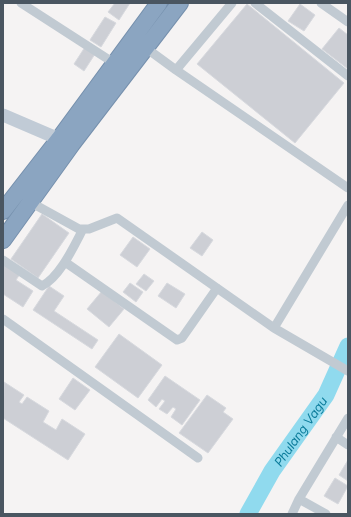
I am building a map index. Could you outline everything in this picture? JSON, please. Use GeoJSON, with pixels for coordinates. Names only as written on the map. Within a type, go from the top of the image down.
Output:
{"type":"FeatureCollection","features":[{"type":"Feature","properties":{"kind":"highway"},"geometry":{"type":"LineString","coordinates":[[3,211],[59,139],[159,3]]}},
{"type":"Feature","properties":{"kind":"highway"},"geometry":{"type":"LineString","coordinates":[[3,240],[180,3]]}},
{"type":"Feature","properties":{"kind":"street"},"geometry":{"type":"LineString","coordinates":[[21,3],[114,63]]}},
{"type":"Feature","properties":{"kind":"street"},"geometry":{"type":"LineString","coordinates":[[255,3],[348,76]]}},
{"type":"Feature","properties":{"kind":"street"},"geometry":{"type":"LineString","coordinates":[[321,3],[348,22]]}},
{"type":"Feature","properties":{"kind":"street"},"geometry":{"type":"LineString","coordinates":[[176,70],[227,5]]}},
{"type":"Feature","properties":{"kind":"street"},"geometry":{"type":"LineString","coordinates":[[146,48],[348,188]]}},
{"type":"Feature","properties":{"kind":"street"},"geometry":{"type":"LineString","coordinates":[[3,115],[59,139]]}},
{"type":"Feature","properties":{"kind":"street"},"geometry":{"type":"LineString","coordinates":[[30,202],[72,226],[83,229],[89,229],[117,218],[274,328],[348,371]]}},
{"type":"Feature","properties":{"kind":"street"},"geometry":{"type":"LineString","coordinates":[[274,328],[348,205]]}},
{"type":"Feature","properties":{"kind":"street"},"geometry":{"type":"LineString","coordinates":[[3,260],[42,286],[65,262],[83,229]]}},
{"type":"Feature","properties":{"kind":"street"},"geometry":{"type":"LineString","coordinates":[[65,262],[177,340],[182,338],[217,288]]}},
{"type":"Feature","properties":{"kind":"street"},"geometry":{"type":"LineString","coordinates":[[3,319],[198,458]]}},
{"type":"Feature","properties":{"kind":"street"},"geometry":{"type":"LineString","coordinates":[[292,514],[348,418]]}},
{"type":"Feature","properties":{"kind":"street"},"geometry":{"type":"LineString","coordinates":[[336,437],[348,444]]}},
{"type":"Feature","properties":{"kind":"street"},"geometry":{"type":"LineString","coordinates":[[300,499],[326,514]]}},
{"type":"Feature","properties":{"kind":"building"},"geometry":{"type":"Polygon","coordinates":[[[115,3],[130,3],[119,20],[108,12],[115,3]]]}},
{"type":"Feature","properties":{"kind":"building"},"geometry":{"type":"Polygon","coordinates":[[[247,4],[344,83],[295,143],[197,64],[247,4]]]}},
{"type":"Feature","properties":{"kind":"building"},"geometry":{"type":"Polygon","coordinates":[[[300,4],[315,15],[304,31],[288,21],[300,4]]]}},
{"type":"Feature","properties":{"kind":"building"},"geometry":{"type":"Polygon","coordinates":[[[105,17],[116,23],[101,47],[90,40],[105,17]]]}},
{"type":"Feature","properties":{"kind":"building"},"geometry":{"type":"Polygon","coordinates":[[[339,28],[348,35],[348,69],[322,49],[339,28]]]}},
{"type":"Feature","properties":{"kind":"building"},"geometry":{"type":"Polygon","coordinates":[[[85,47],[95,54],[84,71],[74,64],[85,47]]]}},
{"type":"Feature","properties":{"kind":"building"},"geometry":{"type":"Polygon","coordinates":[[[42,214],[69,233],[38,278],[11,259],[42,214]]]}},
{"type":"Feature","properties":{"kind":"building"},"geometry":{"type":"Polygon","coordinates":[[[202,232],[213,240],[202,256],[190,248],[202,232]]]}},
{"type":"Feature","properties":{"kind":"building"},"geometry":{"type":"Polygon","coordinates":[[[133,237],[150,249],[137,267],[120,255],[133,237]]]}},
{"type":"Feature","properties":{"kind":"building"},"geometry":{"type":"Polygon","coordinates":[[[3,263],[20,274],[16,280],[33,291],[23,307],[3,294],[3,263]]]}},
{"type":"Feature","properties":{"kind":"building"},"geometry":{"type":"Polygon","coordinates":[[[144,274],[154,281],[146,291],[136,284],[144,274]]]}},
{"type":"Feature","properties":{"kind":"building"},"geometry":{"type":"Polygon","coordinates":[[[130,283],[143,292],[136,302],[123,292],[130,283]]]}},
{"type":"Feature","properties":{"kind":"building"},"geometry":{"type":"Polygon","coordinates":[[[167,283],[185,294],[176,308],[158,296],[167,283]]]}},
{"type":"Feature","properties":{"kind":"building"},"geometry":{"type":"Polygon","coordinates":[[[49,286],[64,296],[54,311],[98,340],[92,349],[33,310],[49,286]]]}},
{"type":"Feature","properties":{"kind":"building"},"geometry":{"type":"Polygon","coordinates":[[[102,291],[124,309],[109,327],[87,309],[102,291]]]}},
{"type":"Feature","properties":{"kind":"building"},"geometry":{"type":"Polygon","coordinates":[[[119,334],[162,365],[138,398],[95,367],[119,334]]]}},
{"type":"Feature","properties":{"kind":"building"},"geometry":{"type":"Polygon","coordinates":[[[165,376],[200,400],[182,425],[171,417],[176,409],[173,407],[167,414],[159,409],[165,401],[162,399],[156,407],[148,400],[165,376]]]}},
{"type":"Feature","properties":{"kind":"building"},"geometry":{"type":"Polygon","coordinates":[[[73,378],[90,390],[75,410],[59,399],[73,378]]]}},
{"type":"Feature","properties":{"kind":"building"},"geometry":{"type":"Polygon","coordinates":[[[4,382],[24,395],[19,402],[22,404],[27,397],[49,411],[43,422],[56,430],[62,419],[85,434],[68,460],[3,418],[4,382]]]}},
{"type":"Feature","properties":{"kind":"building"},"geometry":{"type":"Polygon","coordinates":[[[207,395],[226,408],[223,412],[233,419],[208,453],[179,433],[207,395]]]}},
{"type":"Feature","properties":{"kind":"building"},"geometry":{"type":"Polygon","coordinates":[[[348,460],[348,481],[339,475],[348,460]]]}},
{"type":"Feature","properties":{"kind":"building"},"geometry":{"type":"Polygon","coordinates":[[[335,478],[348,486],[338,504],[324,496],[335,478]]]}},
{"type":"Feature","properties":{"kind":"waterway","name":"Phulang Vagu"},"geometry":{"type":"LineString","coordinates":[[248,514],[272,471],[326,395],[348,346]]}}]}
